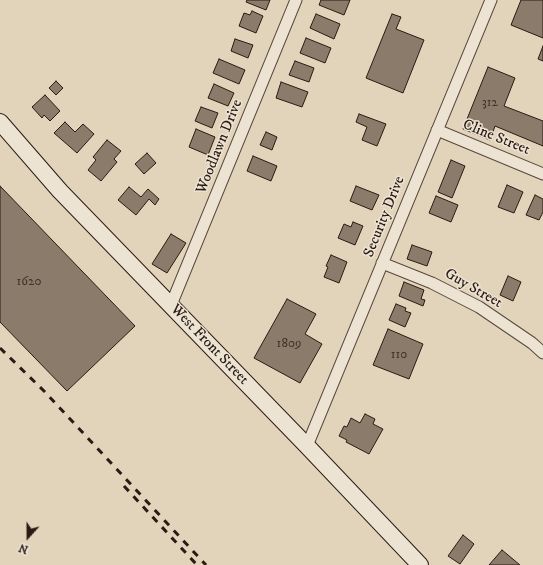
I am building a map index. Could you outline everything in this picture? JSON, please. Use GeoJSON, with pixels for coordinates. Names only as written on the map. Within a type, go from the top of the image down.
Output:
{"type":"FeatureCollection","features":[{"type":"Feature","properties":{"kind":"main road","name":"West Front Street"},"geometry":{"type":"LineString","coordinates":[[0,122],[60,191],[420,565]]}},
{"type":"Feature","properties":{"kind":"street","name":"Woodlawn Drive"},"geometry":{"type":"LineString","coordinates":[[171,306],[296,0]]}},
{"type":"Feature","properties":{"kind":"street","name":"Security Drive"},"geometry":{"type":"LineString","coordinates":[[307,446],[491,0]]}},
{"type":"Feature","properties":{"kind":"street","name":"Cline Street"},"geometry":{"type":"LineString","coordinates":[[437,130],[543,174]]}},
{"type":"Feature","properties":{"kind":"street","name":"Guy Street"},"geometry":{"type":"LineString","coordinates":[[382,263],[432,283],[479,307],[532,343],[543,353]]}},
{"type":"Feature","properties":{"kind":"building"},"geometry":{"type":"Polygon","coordinates":[[[247,0],[270,0],[266,10],[246,2],[247,0]]]}},
{"type":"Feature","properties":{"kind":"building"},"geometry":{"type":"Polygon","coordinates":[[[321,0],[350,0],[344,15],[319,5],[321,0]]]}},
{"type":"Feature","properties":{"kind":"building"},"geometry":{"type":"Polygon","coordinates":[[[521,0],[543,0],[543,38],[511,25],[521,0]]]}},
{"type":"Feature","properties":{"kind":"building"},"geometry":{"type":"Polygon","coordinates":[[[252,11],[263,16],[256,33],[239,26],[244,13],[250,15],[252,11]]]}},
{"type":"Feature","properties":{"kind":"building"},"geometry":{"type":"Polygon","coordinates":[[[316,14],[340,24],[334,39],[310,28],[316,14]]]}},
{"type":"Feature","properties":{"kind":"building"},"geometry":{"type":"Polygon","coordinates":[[[392,14],[401,17],[396,29],[424,40],[403,93],[366,78],[392,14]]]}},
{"type":"Feature","properties":{"kind":"building"},"geometry":{"type":"Polygon","coordinates":[[[306,38],[331,48],[325,63],[300,53],[306,38]]]}},
{"type":"Feature","properties":{"kind":"building"},"geometry":{"type":"Polygon","coordinates":[[[235,39],[253,45],[248,58],[231,51],[235,39]]]}},
{"type":"Feature","properties":{"kind":"building"},"geometry":{"type":"Polygon","coordinates":[[[543,46],[543,61],[538,59],[543,46]]]}},
{"type":"Feature","properties":{"kind":"building"},"geometry":{"type":"Polygon","coordinates":[[[219,59],[245,70],[239,84],[213,73],[219,59]]]}},
{"type":"Feature","properties":{"kind":"building"},"geometry":{"type":"Polygon","coordinates":[[[295,61],[314,68],[309,82],[289,75],[295,61]]]}},
{"type":"Feature","properties":{"kind":"building"},"geometry":{"type":"Polygon","coordinates":[[[488,67],[515,78],[504,106],[543,121],[543,146],[495,126],[490,140],[463,129],[488,67]]]}},
{"type":"Feature","properties":{"kind":"building"},"geometry":{"type":"Polygon","coordinates":[[[56,81],[63,88],[56,95],[49,88],[56,81]]]}},
{"type":"Feature","properties":{"kind":"building"},"geometry":{"type":"Polygon","coordinates":[[[281,82],[308,92],[302,107],[276,98],[281,82]]]}},
{"type":"Feature","properties":{"kind":"building"},"geometry":{"type":"Polygon","coordinates":[[[214,84],[234,93],[228,106],[208,98],[214,84]]]}},
{"type":"Feature","properties":{"kind":"building"},"geometry":{"type":"Polygon","coordinates":[[[45,95],[60,111],[50,121],[44,115],[42,118],[32,107],[45,95]]]}},
{"type":"Feature","properties":{"kind":"building"},"geometry":{"type":"Polygon","coordinates":[[[201,107],[218,113],[212,128],[195,121],[201,107]]]}},
{"type":"Feature","properties":{"kind":"building"},"geometry":{"type":"Polygon","coordinates":[[[359,114],[386,124],[377,146],[362,140],[367,127],[356,122],[359,114]]]}},
{"type":"Feature","properties":{"kind":"building"},"geometry":{"type":"Polygon","coordinates":[[[65,122],[75,132],[83,124],[94,134],[77,153],[54,133],[65,122]]]}},
{"type":"Feature","properties":{"kind":"building"},"geometry":{"type":"Polygon","coordinates":[[[196,129],[215,137],[208,155],[189,147],[196,129]]]}},
{"type":"Feature","properties":{"kind":"building"},"geometry":{"type":"Polygon","coordinates":[[[266,132],[277,137],[272,150],[260,145],[266,132]]]}},
{"type":"Feature","properties":{"kind":"building"},"geometry":{"type":"Polygon","coordinates":[[[107,140],[121,151],[114,159],[117,162],[101,181],[88,170],[96,160],[93,157],[107,140]]]}},
{"type":"Feature","properties":{"kind":"building"},"geometry":{"type":"Polygon","coordinates":[[[147,153],[156,163],[144,174],[135,164],[147,153]]]}},
{"type":"Feature","properties":{"kind":"building"},"geometry":{"type":"Polygon","coordinates":[[[253,156],[277,166],[271,181],[247,171],[253,156]]]}},
{"type":"Feature","properties":{"kind":"building"},"geometry":{"type":"Polygon","coordinates":[[[451,160],[465,166],[452,198],[438,192],[451,160]]]}},
{"type":"Feature","properties":{"kind":"building"},"geometry":{"type":"Polygon","coordinates":[[[507,185],[523,192],[514,213],[498,207],[507,185]]]}},
{"type":"Feature","properties":{"kind":"building"},"geometry":{"type":"Polygon","coordinates":[[[0,186],[135,326],[67,391],[0,322],[0,186]]]}},
{"type":"Feature","properties":{"kind":"building"},"geometry":{"type":"Polygon","coordinates":[[[356,186],[379,195],[372,210],[350,201],[356,186]]]}},
{"type":"Feature","properties":{"kind":"building"},"geometry":{"type":"Polygon","coordinates":[[[129,187],[141,197],[148,189],[159,199],[155,205],[149,199],[136,215],[118,200],[129,187]]]}},
{"type":"Feature","properties":{"kind":"building"},"geometry":{"type":"Polygon","coordinates":[[[535,195],[543,199],[543,212],[539,220],[526,215],[535,195]]]}},
{"type":"Feature","properties":{"kind":"building"},"geometry":{"type":"Polygon","coordinates":[[[436,196],[458,205],[451,222],[429,213],[436,196]]]}},
{"type":"Feature","properties":{"kind":"building"},"geometry":{"type":"Polygon","coordinates":[[[353,222],[363,226],[355,245],[338,238],[344,224],[351,227],[353,222]]]}},
{"type":"Feature","properties":{"kind":"building"},"geometry":{"type":"Polygon","coordinates":[[[171,234],[186,243],[167,273],[152,264],[171,234]]]}},
{"type":"Feature","properties":{"kind":"building"},"geometry":{"type":"Polygon","coordinates":[[[412,245],[432,252],[427,266],[407,259],[412,245]]]}},
{"type":"Feature","properties":{"kind":"building"},"geometry":{"type":"Polygon","coordinates":[[[331,255],[347,262],[339,283],[324,277],[328,267],[326,266],[331,255]]]}},
{"type":"Feature","properties":{"kind":"building"},"geometry":{"type":"Polygon","coordinates":[[[508,276],[521,282],[513,301],[500,295],[508,276]]]}},
{"type":"Feature","properties":{"kind":"building"},"geometry":{"type":"Polygon","coordinates":[[[404,282],[424,290],[421,299],[425,300],[423,306],[399,296],[404,282]]]}},
{"type":"Feature","properties":{"kind":"building"},"geometry":{"type":"Polygon","coordinates":[[[287,299],[316,314],[305,334],[322,344],[300,383],[254,358],[287,299]]]}},
{"type":"Feature","properties":{"kind":"building"},"geometry":{"type":"Polygon","coordinates":[[[396,304],[406,308],[405,311],[411,313],[405,327],[389,320],[396,304]]]}},
{"type":"Feature","properties":{"kind":"building"},"geometry":{"type":"Polygon","coordinates":[[[388,329],[423,344],[409,379],[373,365],[388,329]]]}},
{"type":"Feature","properties":{"kind":"building"},"geometry":{"type":"Polygon","coordinates":[[[365,414],[375,419],[373,424],[383,429],[369,454],[346,442],[347,440],[339,436],[344,426],[347,427],[351,418],[360,423],[365,414]]]}},
{"type":"Feature","properties":{"kind":"building"},"geometry":{"type":"Polygon","coordinates":[[[463,535],[474,544],[460,564],[448,556],[463,535]]]}},
{"type":"Feature","properties":{"kind":"building"},"geometry":{"type":"Polygon","coordinates":[[[502,550],[520,565],[489,565],[502,550]]]}},
{"type":"Feature","properties":{"kind":"railway"},"geometry":{"type":"LineString","coordinates":[[0,348],[44,391],[206,565]]}},
{"type":"Feature","properties":{"kind":"railway"},"geometry":{"type":"LineString","coordinates":[[124,486],[197,565]]}}]}
